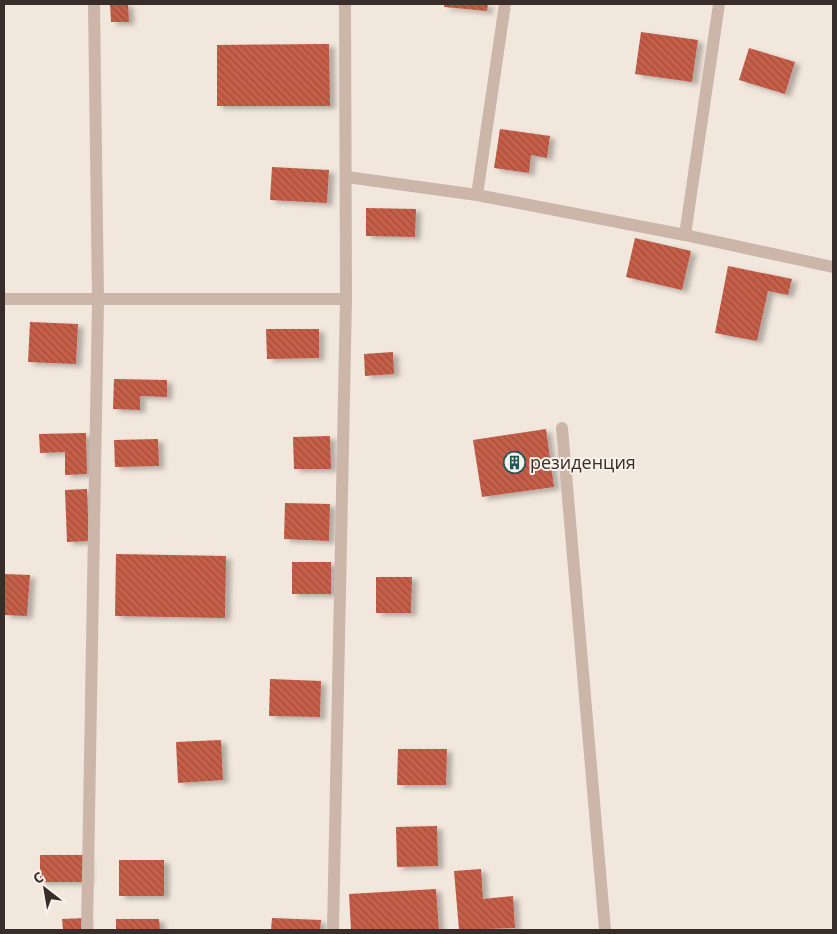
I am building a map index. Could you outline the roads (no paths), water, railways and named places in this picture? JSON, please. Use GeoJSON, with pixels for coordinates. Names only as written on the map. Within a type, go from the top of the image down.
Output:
{"type":"FeatureCollection","features":[{"type":"Feature","properties":{"kind":"street"},"geometry":{"type":"LineString","coordinates":[[87,930],[98,300],[94,4]]}},
{"type":"Feature","properties":{"kind":"street"},"geometry":{"type":"LineString","coordinates":[[333,930],[346,299],[345,4]]}},
{"type":"Feature","properties":{"kind":"street"},"geometry":{"type":"LineString","coordinates":[[477,195],[505,4]]}},
{"type":"Feature","properties":{"kind":"street"},"geometry":{"type":"LineString","coordinates":[[685,235],[719,4]]}},
{"type":"Feature","properties":{"kind":"street"},"geometry":{"type":"LineString","coordinates":[[347,177],[477,195],[685,235],[833,267]]}},
{"type":"Feature","properties":{"kind":"street"},"geometry":{"type":"LineString","coordinates":[[4,299],[346,299]]}},
{"type":"Feature","properties":{"kind":"street"},"geometry":{"type":"LineString","coordinates":[[562,428],[605,930]]}},
{"type":"Feature","properties":{"kind":"place","name":"резиденция"},"geometry":{"type":"Point","coordinates":[514,463]}}]}
